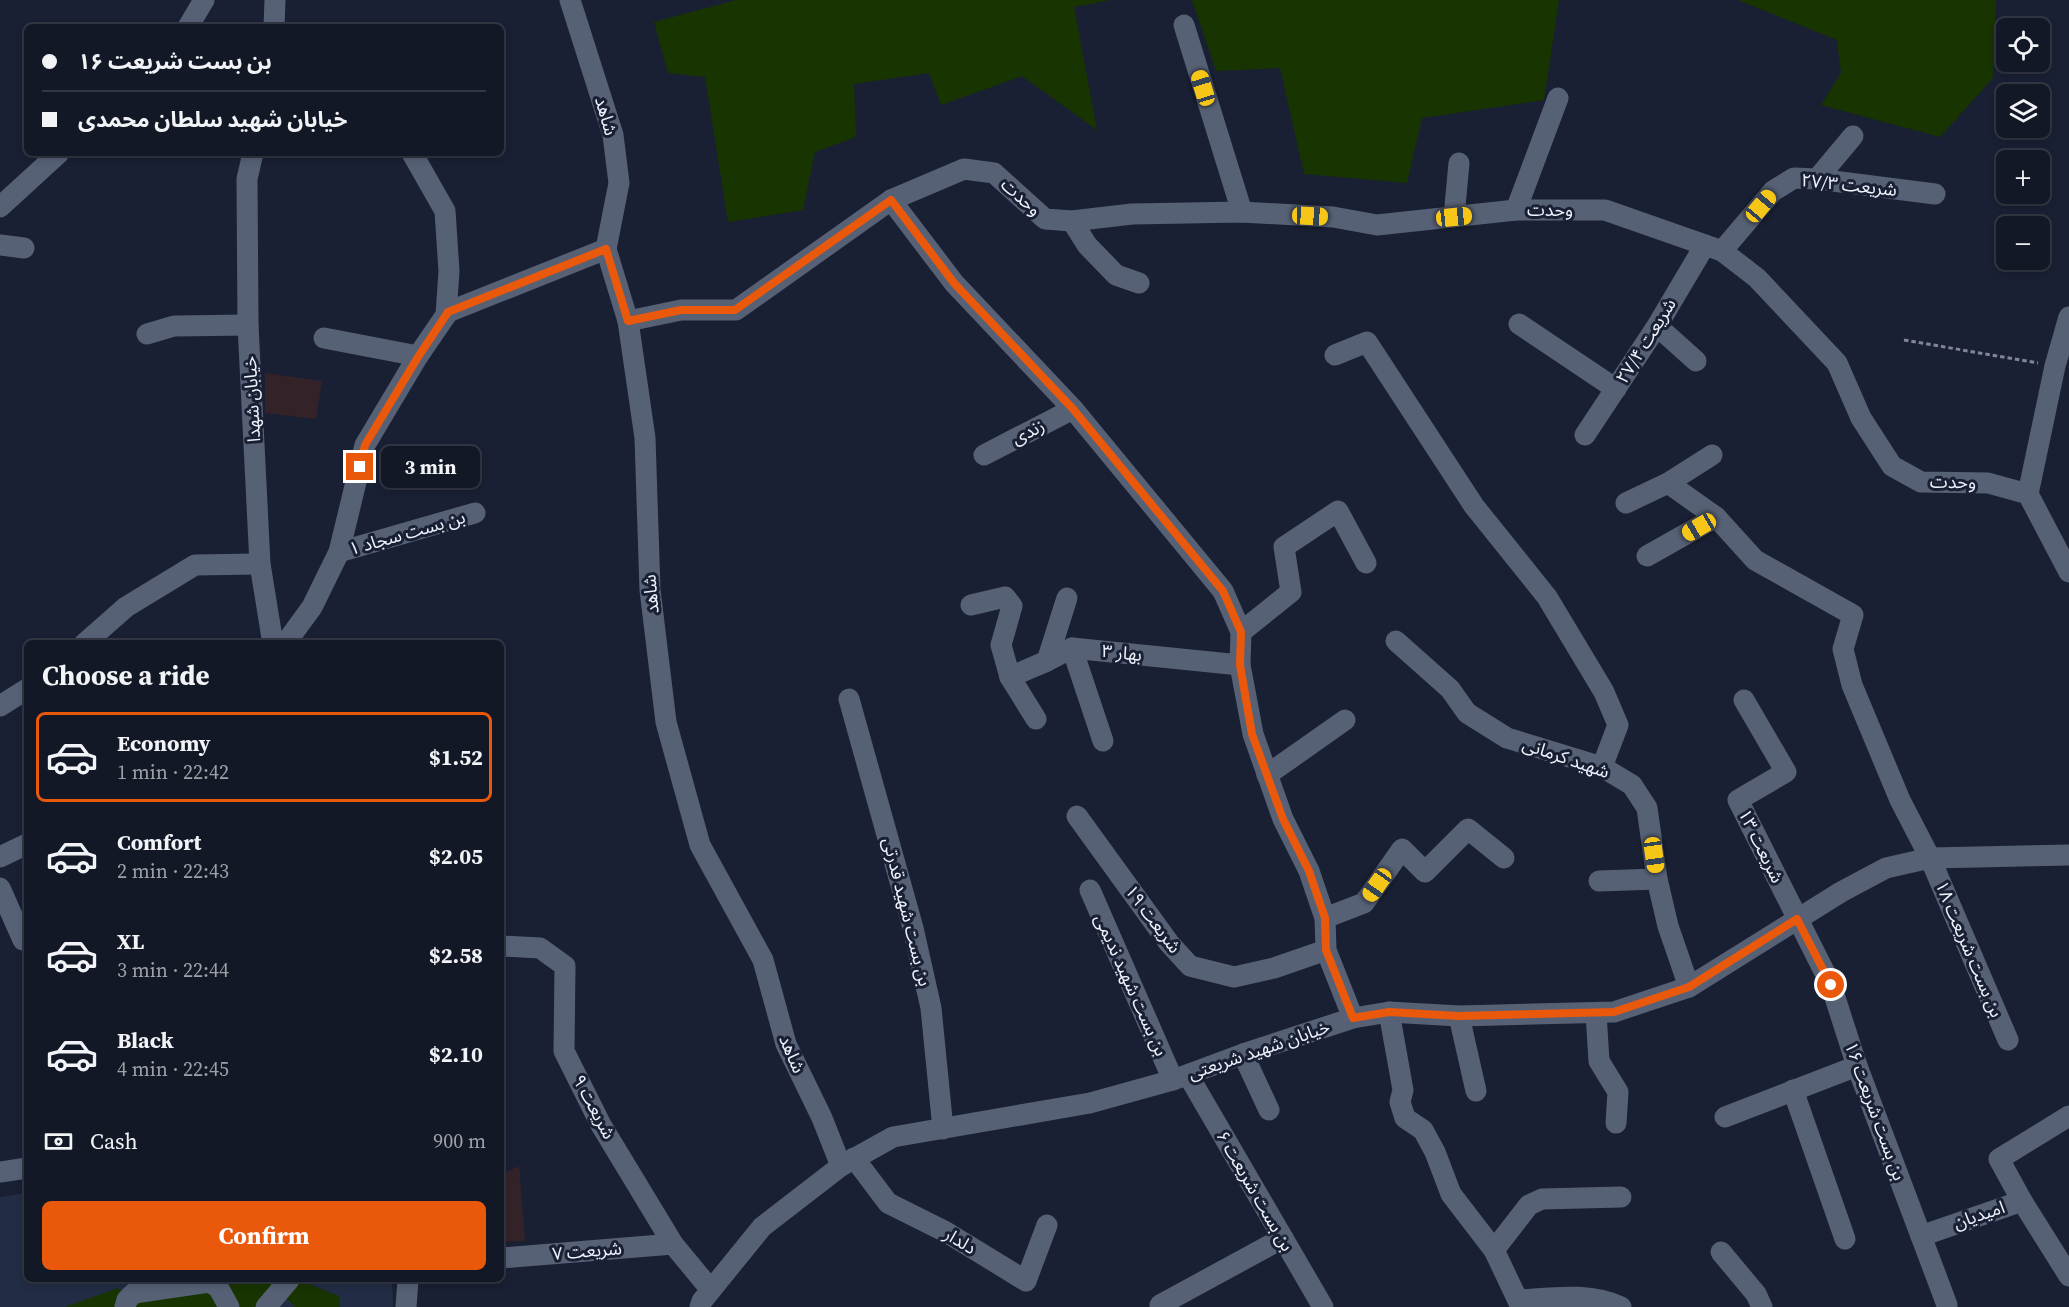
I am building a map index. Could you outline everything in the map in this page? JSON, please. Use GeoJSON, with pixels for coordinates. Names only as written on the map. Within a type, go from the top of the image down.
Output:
{"type":"FeatureCollection","features":[{"type":"Feature","properties":{"kind":"street"},"geometry":{"type":"LineString","coordinates":[[190,24],[204,0]]}},
{"type":"Feature","properties":{"kind":"street","name":"شاهد"},"geometry":{"type":"LineString","coordinates":[[570,0],[613,135],[619,183],[606,249],[628,321],[645,438],[650,590],[666,722],[700,845],[762,960],[786,1044],[822,1118],[847,1162]]}},
{"type":"Feature","properties":{"kind":"street"},"geometry":{"type":"LineString","coordinates":[[1184,25],[1242,212]]}},
{"type":"Feature","properties":{"kind":"street"},"geometry":{"type":"LineString","coordinates":[[1516,210],[1558,98]]}},
{"type":"Feature","properties":{"kind":"street"},"geometry":{"type":"LineString","coordinates":[[1817,179],[1853,136]]}},
{"type":"Feature","properties":{"kind":"street"},"geometry":{"type":"LineString","coordinates":[[0,207],[56,156]]}},
{"type":"Feature","properties":{"kind":"street","name":"خیابان شهدا"},"geometry":{"type":"LineString","coordinates":[[252,156],[248,179],[248,325],[260,564],[272,640]]}},
{"type":"Feature","properties":{"kind":"street"},"geometry":{"type":"LineString","coordinates":[[414,156],[445,211],[449,271],[446,315]]}},
{"type":"Feature","properties":{"kind":"street"},"geometry":{"type":"LineString","coordinates":[[1454,217],[1459,163]]}},
{"type":"Feature","properties":{"kind":"street","name":"وحدت"},"geometry":{"type":"LineString","coordinates":[[628,321],[681,310],[735,310],[891,200],[964,169],[994,173],[1045,219],[1072,221],[1132,214],[1242,212],[1333,217],[1377,225],[1516,210],[1605,210],[1714,248],[1757,278],[1837,363],[1861,418],[1892,466],[1922,482],[1988,483],[2028,494]]}},
{"type":"Feature","properties":{"kind":"street","name":"شریعت ۲۷/۳"},"geometry":{"type":"LineString","coordinates":[[1714,248],[1773,190],[1794,178],[1935,194]]}},
{"type":"Feature","properties":{"kind":"street"},"geometry":{"type":"LineString","coordinates":[[891,200],[954,283],[1073,409],[1223,591],[1241,632],[1240,665],[1252,734],[1283,819],[1309,871],[1325,918],[1326,950],[1353,1018]]}},
{"type":"Feature","properties":{"kind":"street"},"geometry":{"type":"LineString","coordinates":[[1072,221],[1087,245],[1116,275],[1139,283]]}},
{"type":"Feature","properties":{"kind":"street"},"geometry":{"type":"LineString","coordinates":[[0,245],[24,248]]}},
{"type":"Feature","properties":{"kind":"street","name":"شریعت ۲۷/۴"},"geometry":{"type":"LineString","coordinates":[[1585,435],[1657,326],[1714,248]]}},
{"type":"Feature","properties":{"kind":"street"},"geometry":{"type":"LineString","coordinates":[[288,640],[312,607],[339,552],[365,445],[448,312],[606,249]]}},
{"type":"Feature","properties":{"kind":"street"},"geometry":{"type":"LineString","coordinates":[[2069,317],[2055,366],[2028,494],[2069,572]]}},
{"type":"Feature","properties":{"kind":"street"},"geometry":{"type":"LineString","coordinates":[[1519,324],[1616,389]]}},
{"type":"Feature","properties":{"kind":"street"},"geometry":{"type":"LineString","coordinates":[[147,334],[174,326],[248,325]]}},
{"type":"Feature","properties":{"kind":"street"},"geometry":{"type":"LineString","coordinates":[[1657,326],[1696,361]]}},
{"type":"Feature","properties":{"kind":"street"},"geometry":{"type":"LineString","coordinates":[[324,338],[418,357]]}},
{"type":"Feature","properties":{"kind":"street"},"geometry":{"type":"LineString","coordinates":[[1335,355],[1367,342],[1474,506],[1547,597],[1604,692],[1618,725],[1602,767]]}},
{"type":"Feature","properties":{"kind":"street","name":"زندی"},"geometry":{"type":"LineString","coordinates":[[984,455],[1073,409]]}},
{"type":"Feature","properties":{"kind":"street"},"geometry":{"type":"LineString","coordinates":[[1626,503],[1668,483],[1712,455]]}},
{"type":"Feature","properties":{"kind":"street"},"geometry":{"type":"LineString","coordinates":[[1647,556],[1716,517],[1668,483]]}},
{"type":"Feature","properties":{"kind":"street"},"geometry":{"type":"LineString","coordinates":[[1241,632],[1291,592],[1284,547],[1338,511],[1366,563]]}},
{"type":"Feature","properties":{"kind":"street","name":"بن بست سجاد ۱"},"geometry":{"type":"LineString","coordinates":[[339,552],[475,513]]}},
{"type":"Feature","properties":{"kind":"street","name":"بن بست شریعت ۱۸"},"geometry":{"type":"LineString","coordinates":[[1716,517],[1755,560],[1852,615],[1843,649],[1852,685],[1899,800],[1930,858],[2008,1040]]}},
{"type":"Feature","properties":{"kind":"street"},"geometry":{"type":"LineString","coordinates":[[89,640],[126,607],[195,565],[260,564]]}},
{"type":"Feature","properties":{"kind":"street"},"geometry":{"type":"LineString","coordinates":[[971,605],[1005,597],[1012,606],[1001,645],[1010,677],[1036,719]]}},
{"type":"Feature","properties":{"kind":"street"},"geometry":{"type":"LineString","coordinates":[[1047,661],[1067,598]]}},
{"type":"Feature","properties":{"kind":"street","name":"شهید کرمانی"},"geometry":{"type":"LineString","coordinates":[[1396,641],[1450,689],[1467,713],[1507,738],[1602,767],[1632,785],[1647,808],[1657,879],[1668,926],[1689,987]]}},
{"type":"Feature","properties":{"kind":"street"},"geometry":{"type":"LineString","coordinates":[[1010,677],[1072,648],[1103,741]]}},
{"type":"Feature","properties":{"kind":"street","name":"بهار ۳"},"geometry":{"type":"LineString","coordinates":[[1072,648],[1240,665]]}},
{"type":"Feature","properties":{"kind":"street"},"geometry":{"type":"LineString","coordinates":[[0,706],[24,691]]}},
{"type":"Feature","properties":{"kind":"street","name":"بن بست شهید قدرتی"},"geometry":{"type":"LineString","coordinates":[[849,699],[913,928],[931,1008],[943,1129]]}},
{"type":"Feature","properties":{"kind":"street","name":"شریعت ۱۳"},"geometry":{"type":"LineString","coordinates":[[1744,700],[1786,772],[1738,800],[1797,919]]}},
{"type":"Feature","properties":{"kind":"street"},"geometry":{"type":"LineString","coordinates":[[1267,775],[1345,720]]}},
{"type":"Feature","properties":{"kind":"street","name":"شریعت ۱۹"},"geometry":{"type":"LineString","coordinates":[[1077,816],[1169,943],[1190,966],[1234,976],[1274,968],[1326,950]]}},
{"type":"Feature","properties":{"kind":"street"},"geometry":{"type":"LineString","coordinates":[[1325,918],[1364,903],[1402,849],[1425,872],[1468,829],[1504,858]]}},
{"type":"Feature","properties":{"kind":"street"},"geometry":{"type":"LineString","coordinates":[[0,857],[24,845]]}},
{"type":"Feature","properties":{"kind":"street","name":"خیابان شهید شریعتی"},"geometry":{"type":"LineString","coordinates":[[705,1299],[762,1227],[847,1162],[893,1137],[1090,1103],[1180,1078],[1243,1054],[1353,1018],[1389,1012],[1459,1016],[1614,1012],[1689,987],[1841,892],[1886,868],[1930,858],[2069,855]]}},
{"type":"Feature","properties":{"kind":"street"},"geometry":{"type":"LineString","coordinates":[[1599,881],[1657,879]]}},
{"type":"Feature","properties":{"kind":"street"},"geometry":{"type":"LineString","coordinates":[[0,888],[22,940]]}},
{"type":"Feature","properties":{"kind":"street","name":"بن بست شهید ندیمی"},"geometry":{"type":"LineString","coordinates":[[1090,890],[1180,1078]]}},
{"type":"Feature","properties":{"kind":"street","name":"بن بست شریعت ۱۶"},"geometry":{"type":"LineString","coordinates":[[1797,919],[1831,985],[1857,1066],[1947,1305]]}},
{"type":"Feature","properties":{"kind":"street","name":"شریعت ۹"},"geometry":{"type":"LineString","coordinates":[[504,946],[540,948],[565,966],[564,1051],[601,1125],[705,1299]]}},
{"type":"Feature","properties":{"kind":"street"},"geometry":{"type":"LineString","coordinates":[[1389,1012],[1403,1090],[1400,1102],[1405,1118],[1423,1130],[1435,1152],[1451,1194],[1494,1250],[1520,1304],[1573,1297],[1613,1303],[1621,1307]]}},
{"type":"Feature","properties":{"kind":"street"},"geometry":{"type":"LineString","coordinates":[[1596,1013],[1599,1061],[1618,1092],[1616,1123]]}},
{"type":"Feature","properties":{"kind":"street"},"geometry":{"type":"LineString","coordinates":[[1459,1016],[1476,1091]]}},
{"type":"Feature","properties":{"kind":"street"},"geometry":{"type":"LineString","coordinates":[[1243,1054],[1269,1110]]}},
{"type":"Feature","properties":{"kind":"street"},"geometry":{"type":"LineString","coordinates":[[1725,1117],[1857,1066]]}},
{"type":"Feature","properties":{"kind":"street","name":"بن بست شریعت ۶"},"geometry":{"type":"LineString","coordinates":[[1180,1078],[1283,1238],[1323,1307]]}},
{"type":"Feature","properties":{"kind":"street"},"geometry":{"type":"LineString","coordinates":[[1793,1090],[1845,1239]]}},
{"type":"Feature","properties":{"kind":"street"},"geometry":{"type":"LineString","coordinates":[[2022,1201],[1999,1159],[2069,1116]]}},
{"type":"Feature","properties":{"kind":"street","name":"دلدار"},"geometry":{"type":"LineString","coordinates":[[847,1162],[888,1203],[946,1232],[1026,1281],[1047,1225]]}},
{"type":"Feature","properties":{"kind":"street"},"geometry":{"type":"LineString","coordinates":[[0,1172],[24,1168]]}},
{"type":"Feature","properties":{"kind":"street"},"geometry":{"type":"LineString","coordinates":[[1494,1250],[1529,1205],[1542,1198],[1622,1197]]}},
{"type":"Feature","properties":{"kind":"street","name":"امیدیان"},"geometry":{"type":"LineString","coordinates":[[1921,1236],[2022,1201],[2062,1248],[2069,1276]]}},
{"type":"Feature","properties":{"kind":"street"},"geometry":{"type":"LineString","coordinates":[[1160,1305],[1283,1238]]}},
{"type":"Feature","properties":{"kind":"street","name":"شریعت ۷"},"geometry":{"type":"LineString","coordinates":[[506,1261],[673,1244]]}},
{"type":"Feature","properties":{"kind":"street"},"geometry":{"type":"LineString","coordinates":[[1721,1252],[1756,1294],[1762,1307]]}},
{"type":"Feature","properties":{"kind":"street"},"geometry":{"type":"LineString","coordinates":[[125,1307],[134,1293],[209,1282],[218,1287],[229,1307]]}},
{"type":"Feature","properties":{"kind":"street"},"geometry":{"type":"LineString","coordinates":[[266,1307],[287,1282]]}},
{"type":"Feature","properties":{"kind":"street"},"geometry":{"type":"LineString","coordinates":[[406,1307],[408,1282]]}},
{"type":"Feature","properties":{"kind":"path"},"geometry":{"type":"LineString","coordinates":[[1904,340],[2055,366]]}},
{"type":"Feature","properties":{"kind":"shaded area"},"geometry":{"type":"Polygon","coordinates":[[[265,373],[322,381],[316,419],[265,413],[265,373]]]}},
{"type":"Feature","properties":{"kind":"shaded area"},"geometry":{"type":"Polygon","coordinates":[[[519,1166],[525,1241],[504,1242],[504,1174],[519,1166]]]}},
{"type":"Feature","properties":{"kind":"shaded area"},"geometry":{"type":"Polygon","coordinates":[[[24,1193],[24,1282],[392,1282],[393,1307],[0,1307],[0,1197],[24,1193]]]}},
{"type":"Feature","properties":{"kind":"green space"},"geometry":{"type":"Polygon","coordinates":[[[736,0],[1111,0],[1074,7],[1097,130],[1022,76],[941,105],[929,73],[854,84],[856,137],[815,152],[803,210],[728,222],[705,77],[668,73],[654,22],[736,0]]]}},
{"type":"Feature","properties":{"kind":"green space"},"geometry":{"type":"Polygon","coordinates":[[[1192,0],[1559,0],[1544,100],[1422,118],[1407,183],[1304,174],[1280,68],[1216,71],[1192,0]]]}},
{"type":"Feature","properties":{"kind":"green space"},"geometry":{"type":"Polygon","coordinates":[[[1738,0],[1996,0],[1993,78],[1940,137],[1821,105],[1841,73],[1837,40],[1738,0]]]}},
{"type":"Feature","properties":{"kind":"green space"},"geometry":{"type":"Polygon","coordinates":[[[222,1282],[279,1282],[259,1307],[234,1307],[222,1282]]]}},
{"type":"Feature","properties":{"kind":"green space"},"geometry":{"type":"Polygon","coordinates":[[[300,1282],[304,1282],[339,1296],[340,1307],[295,1307],[286,1298],[300,1282]]]}},
{"type":"Feature","properties":{"kind":"green space"},"geometry":{"type":"Polygon","coordinates":[[[118,1288],[125,1295],[121,1307],[65,1307],[118,1288]]]}},
{"type":"Feature","properties":{"kind":"green space"},"geometry":{"type":"Polygon","coordinates":[[[206,1288],[224,1307],[130,1307],[131,1304],[206,1288]]]}},
{"type":"Feature","properties":{"kind":"route"},"geometry":{"type":"LineString","coordinates":[[360,467],[365,445],[448,312],[606,249],[628,321],[681,310],[735,310],[891,200],[954,283],[1073,409],[1223,591],[1241,632],[1240,665],[1252,734],[1283,819],[1309,871],[1325,918],[1326,950],[1353,1018],[1389,1012],[1459,1016],[1614,1012],[1689,987],[1797,919],[1831,985]]}}]}
